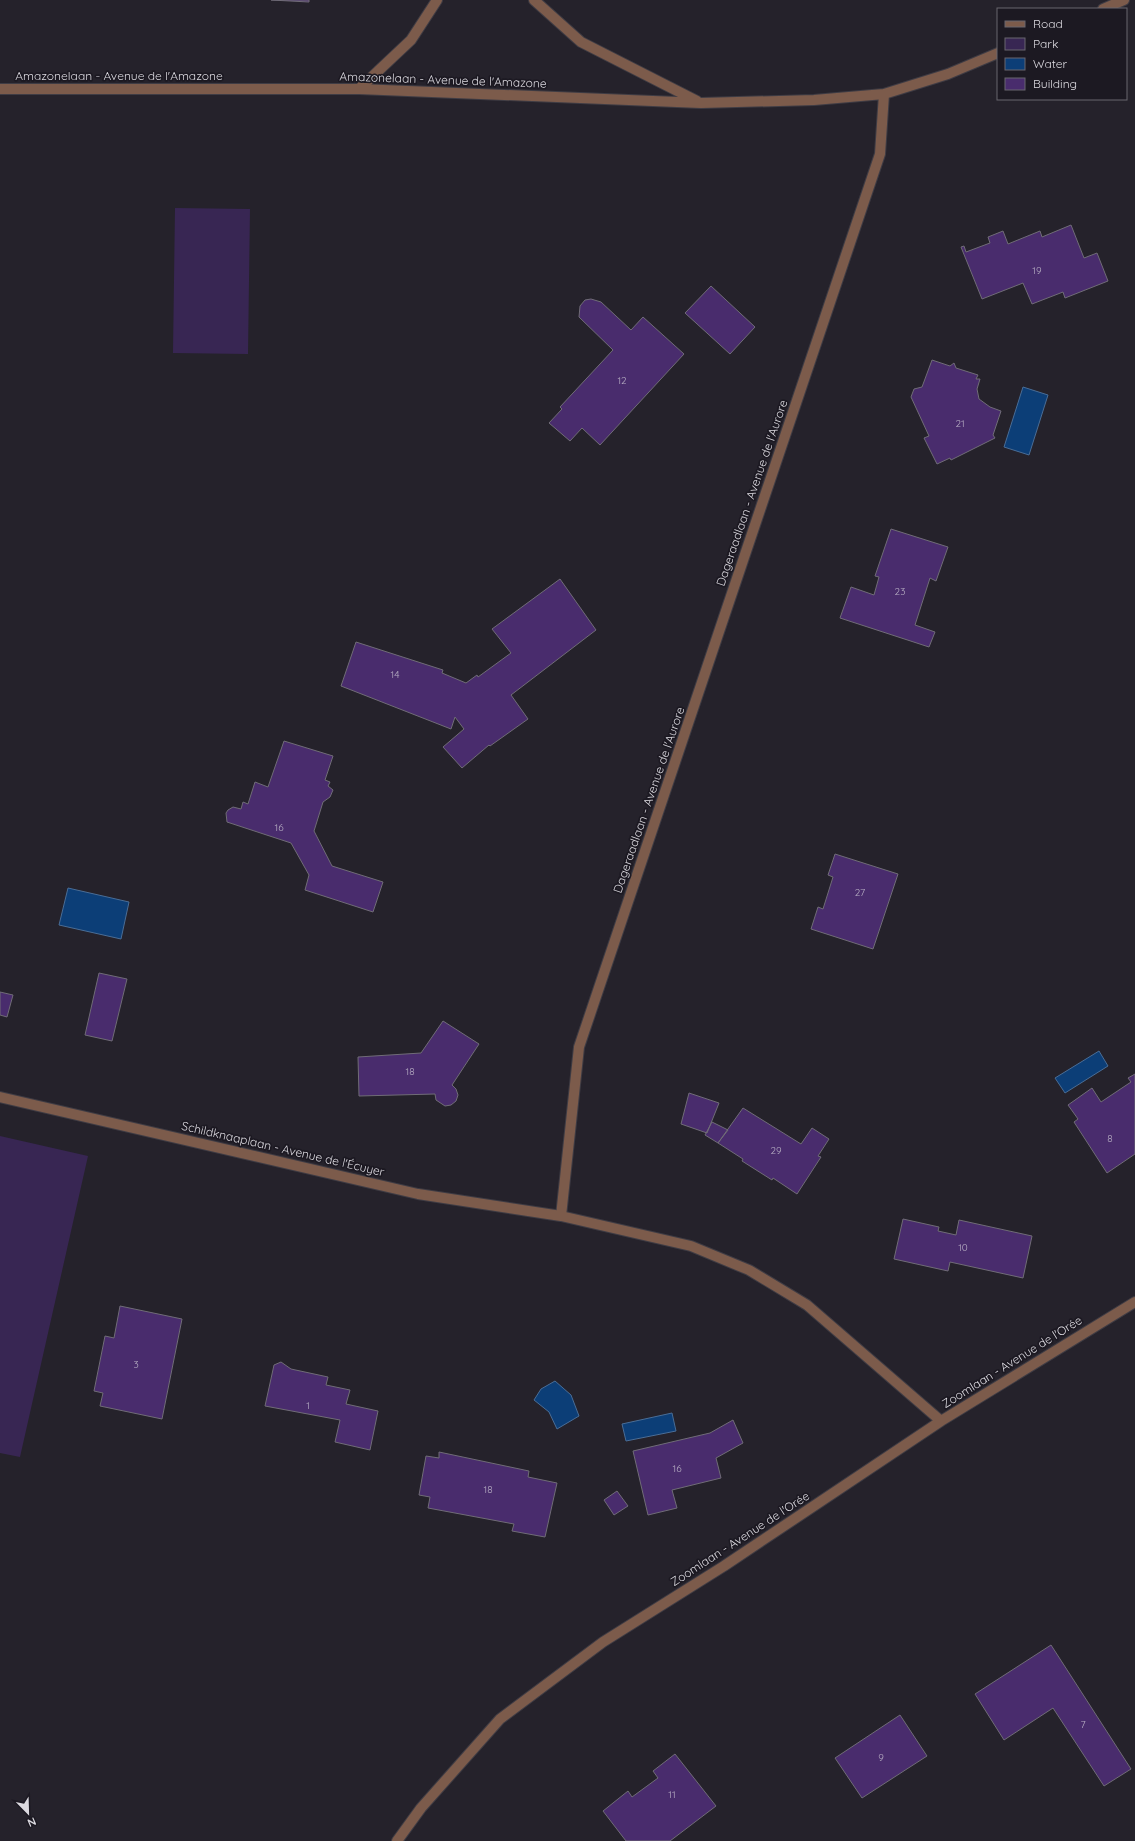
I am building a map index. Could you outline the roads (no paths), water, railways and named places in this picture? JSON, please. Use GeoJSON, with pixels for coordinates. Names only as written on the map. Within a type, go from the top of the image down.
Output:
{"type":"FeatureCollection","features":[{"type":"Feature","properties":{"kind":"street"},"geometry":{"type":"LineString","coordinates":[[359,89],[411,40],[437,0]]}},
{"type":"Feature","properties":{"kind":"street"},"geometry":{"type":"LineString","coordinates":[[534,0],[581,42],[701,103]]}},
{"type":"Feature","properties":{"kind":"street"},"geometry":{"type":"LineString","coordinates":[[1105,8],[1124,0]]}},
{"type":"Feature","properties":{"kind":"street"},"geometry":{"type":"LineString","coordinates":[[884,94],[948,74],[997,53]]}},
{"type":"Feature","properties":{"kind":"street","name":"Amazonelaan - Avenue de l'Amazone"},"geometry":{"type":"LineString","coordinates":[[0,89],[359,89],[701,103],[814,100],[884,94]]}},
{"type":"Feature","properties":{"kind":"street","name":"Dageraadlaan - Avenue de l'Aurore"},"geometry":{"type":"LineString","coordinates":[[561,1216],[579,1047],[880,154],[884,94]]}},
{"type":"Feature","properties":{"kind":"street","name":"Schildknaaplaan - Avenue de l'Écuyer"},"geometry":{"type":"LineString","coordinates":[[0,1097],[418,1194],[561,1216]]}},
{"type":"Feature","properties":{"kind":"street"},"geometry":{"type":"LineString","coordinates":[[561,1216],[691,1246],[749,1270],[807,1305],[941,1421]]}},
{"type":"Feature","properties":{"kind":"street","name":"Zoomlaan - Avenue de l'Orée"},"geometry":{"type":"LineString","coordinates":[[397,1841],[421,1808],[500,1719],[603,1642],[724,1566],[941,1421],[1135,1302]]}},
{"type":"Feature","properties":{"kind":"water"},"geometry":{"type":"Polygon","coordinates":[[[1023,387],[1048,395],[1029,455],[1004,447],[1023,387]]]}},
{"type":"Feature","properties":{"kind":"water"},"geometry":{"type":"Polygon","coordinates":[[[68,888],[129,902],[121,939],[59,925],[68,888]]]}},
{"type":"Feature","properties":{"kind":"water"},"geometry":{"type":"Polygon","coordinates":[[[1099,1051],[1108,1066],[1065,1093],[1055,1078],[1099,1051]]]}},
{"type":"Feature","properties":{"kind":"water"},"geometry":{"type":"Polygon","coordinates":[[[555,1381],[571,1395],[579,1416],[557,1429],[549,1412],[534,1400],[541,1389],[555,1381]]]}},
{"type":"Feature","properties":{"kind":"water"},"geometry":{"type":"Polygon","coordinates":[[[672,1413],[676,1431],[626,1441],[622,1424],[672,1413]]]}}]}
